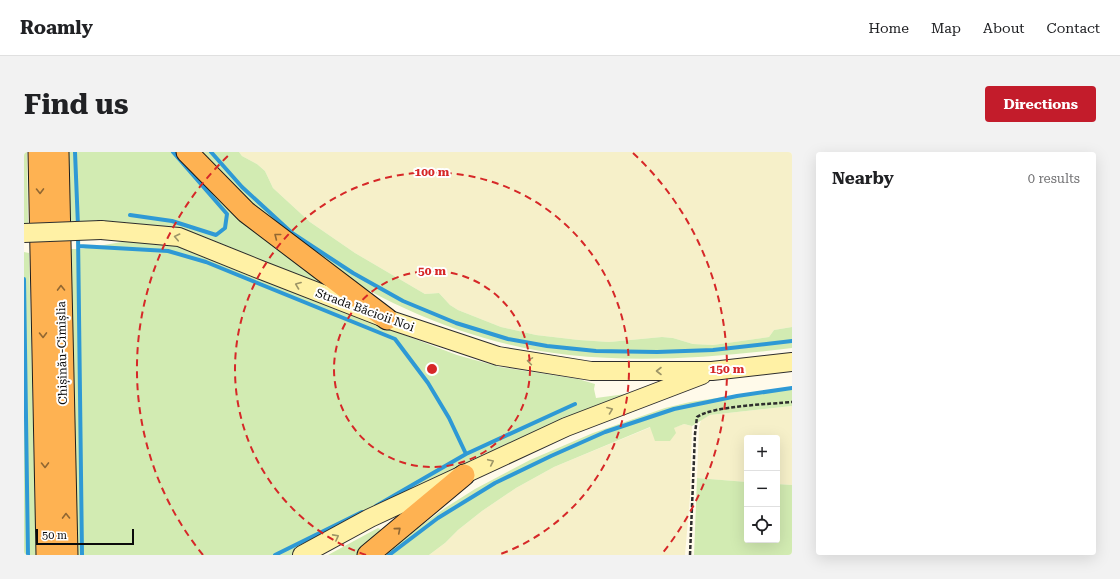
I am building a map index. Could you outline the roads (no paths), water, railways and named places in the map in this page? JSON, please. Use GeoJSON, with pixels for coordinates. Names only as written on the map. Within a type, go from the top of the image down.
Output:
{"type":"FeatureCollection","features":[{"type":"Feature","properties":{"kind":"highway","name":"Chișinău-Cimișlia"},"geometry":{"type":"LineString","coordinates":[[39,152],[47,555]]}},
{"type":"Feature","properties":{"kind":"highway","name":"Chișinău-Cimișlia"},"geometry":{"type":"LineString","coordinates":[[58,152],[67,555]]}},
{"type":"Feature","properties":{"kind":"highway"},"geometry":{"type":"LineString","coordinates":[[187,152],[246,212],[387,319]]}},
{"type":"Feature","properties":{"kind":"highway"},"geometry":{"type":"LineString","coordinates":[[368,555],[464,475]]}},
{"type":"Feature","properties":{"kind":"main road","name":"Strada Băcioii Noi"},"geometry":{"type":"LineString","coordinates":[[24,233],[101,230],[179,237],[387,319],[498,356],[591,371],[712,371],[792,362]]}},
{"type":"Feature","properties":{"kind":"main road","name":"Strada Băcioii Noi"},"geometry":{"type":"LineString","coordinates":[[302,555],[370,518],[566,427],[712,371]]}},
{"type":"Feature","properties":{"kind":"waterway"},"geometry":{"type":"LineString","coordinates":[[75,152],[78,226]]}},
{"type":"Feature","properties":{"kind":"waterway"},"geometry":{"type":"LineString","coordinates":[[130,215],[172,221],[216,235],[225,228],[227,214],[173,152]]}},
{"type":"Feature","properties":{"kind":"waterway"},"geometry":{"type":"LineString","coordinates":[[211,152],[242,187],[292,233],[353,273],[403,301],[456,323],[508,339],[547,346],[596,351],[657,352],[713,350],[792,341]]}},
{"type":"Feature","properties":{"kind":"waterway"},"geometry":{"type":"LineString","coordinates":[[78,234],[82,555]]}},
{"type":"Feature","properties":{"kind":"waterway"},"geometry":{"type":"LineString","coordinates":[[79,246],[168,251],[206,262],[395,339],[428,383],[449,418],[466,454]]}},
{"type":"Feature","properties":{"kind":"waterway"},"geometry":{"type":"LineString","coordinates":[[24,279],[28,555]]}},
{"type":"Feature","properties":{"kind":"waterway"},"geometry":{"type":"LineString","coordinates":[[389,555],[438,518],[495,483],[605,432],[674,409],[737,396],[792,388]]}},
{"type":"Feature","properties":{"kind":"waterway"},"geometry":{"type":"LineString","coordinates":[[376,506],[466,454],[575,404]]}},
{"type":"Feature","properties":{"kind":"waterway"},"geometry":{"type":"LineString","coordinates":[[275,555],[362,512]]}}]}
